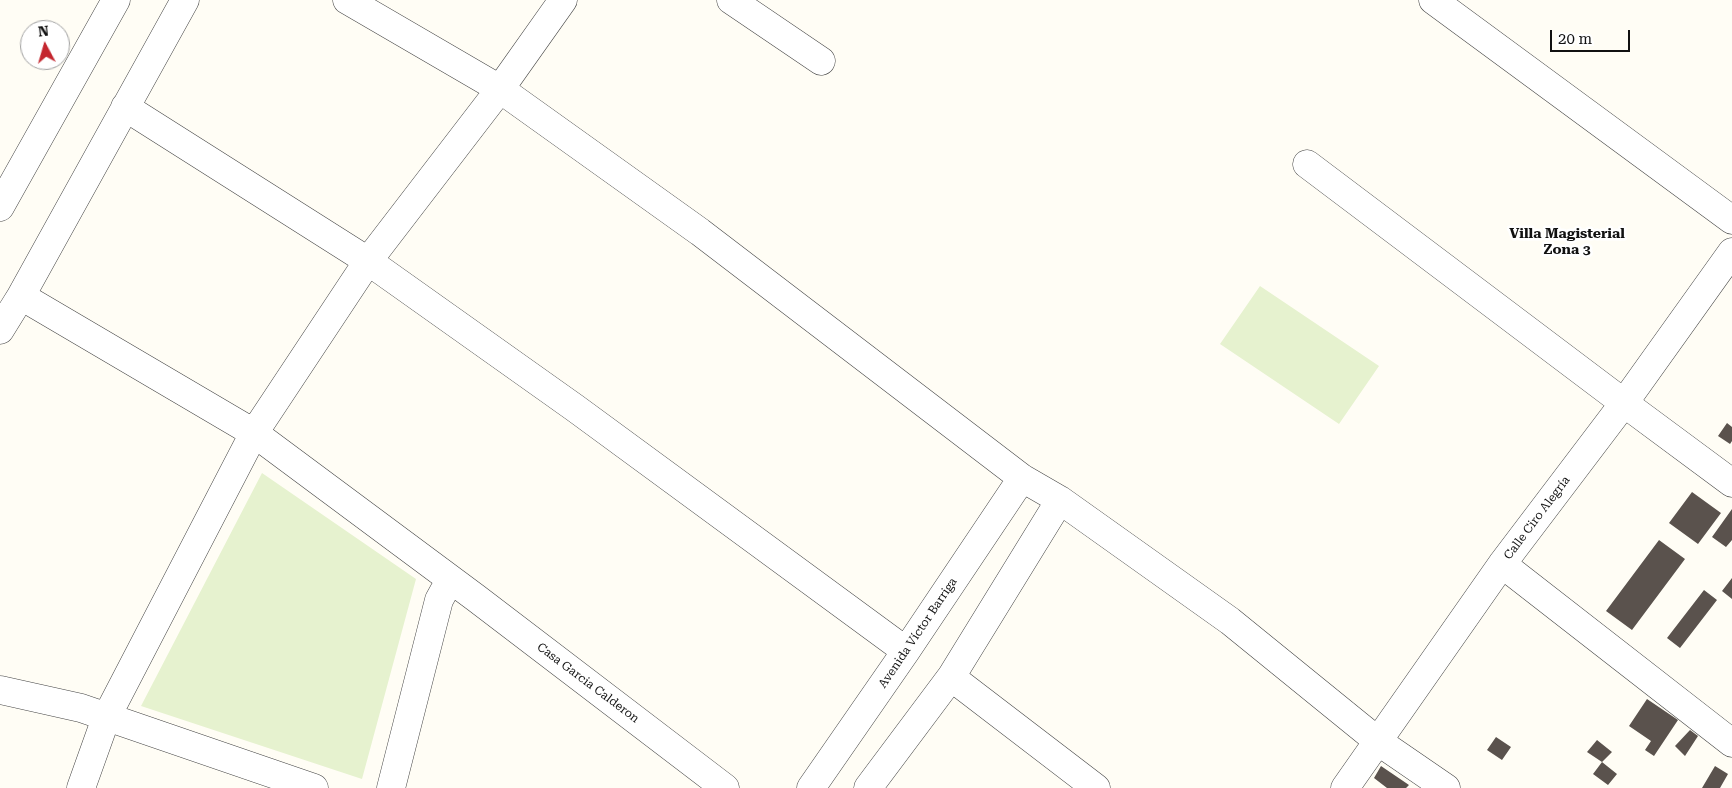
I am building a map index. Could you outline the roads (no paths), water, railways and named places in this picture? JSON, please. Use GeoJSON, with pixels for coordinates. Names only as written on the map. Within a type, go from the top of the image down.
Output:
{"type":"FeatureCollection","features":[{"type":"Feature","properties":{"kind":"street"},"geometry":{"type":"LineString","coordinates":[[0,207],[116,0]]}},
{"type":"Feature","properties":{"kind":"street"},"geometry":{"type":"LineString","coordinates":[[0,330],[21,296],[185,0]]}},
{"type":"Feature","properties":{"kind":"street"},"geometry":{"type":"LineString","coordinates":[[347,0],[500,89],[700,232],[1022,478],[1060,500],[1230,621],[1379,742],[1446,788]]}},
{"type":"Feature","properties":{"kind":"street"},"geometry":{"type":"LineString","coordinates":[[81,788],[106,718],[254,433],[368,261],[500,89],[563,0]]}},
{"type":"Feature","properties":{"kind":"street"},"geometry":{"type":"LineString","coordinates":[[731,0],[821,61]]}},
{"type":"Feature","properties":{"kind":"street"},"geometry":{"type":"LineString","coordinates":[[1433,0],[1732,220]]}},
{"type":"Feature","properties":{"kind":"street"},"geometry":{"type":"LineString","coordinates":[[125,107],[368,261],[575,408],[906,651]]}},
{"type":"Feature","properties":{"kind":"street"},"geometry":{"type":"LineString","coordinates":[[1307,164],[1732,483]]}},
{"type":"Feature","properties":{"kind":"street","name":"Calle Ciro Alegría"},"geometry":{"type":"LineString","coordinates":[[1346,788],[1502,564],[1624,403],[1732,252]]}},
{"type":"Feature","properties":{"kind":"street","name":"Casa Garcia Calderon"},"geometry":{"type":"LineString","coordinates":[[21,296],[254,433],[725,788]]}},
{"type":"Feature","properties":{"kind":"street","name":"Avenida Víctor Barriga"},"geometry":{"type":"LineString","coordinates":[[811,788],[1022,478]]}},
{"type":"Feature","properties":{"kind":"street"},"geometry":{"type":"LineString","coordinates":[[868,788],[951,677],[1060,500]]}},
{"type":"Feature","properties":{"kind":"street"},"geometry":{"type":"LineString","coordinates":[[1502,564],[1732,743]]}},
{"type":"Feature","properties":{"kind":"street"},"geometry":{"type":"LineString","coordinates":[[391,788],[439,600],[450,580]]}},
{"type":"Feature","properties":{"kind":"street"},"geometry":{"type":"LineString","coordinates":[[951,677],[1096,788]]}},
{"type":"Feature","properties":{"kind":"street"},"geometry":{"type":"LineString","coordinates":[[0,690],[81,708],[314,788]]}},
{"type":"Feature","properties":{"kind":"district","name":"Villa Magisterial Zona 3"},"geometry":{"type":"Point","coordinates":[1567,242]}}]}
